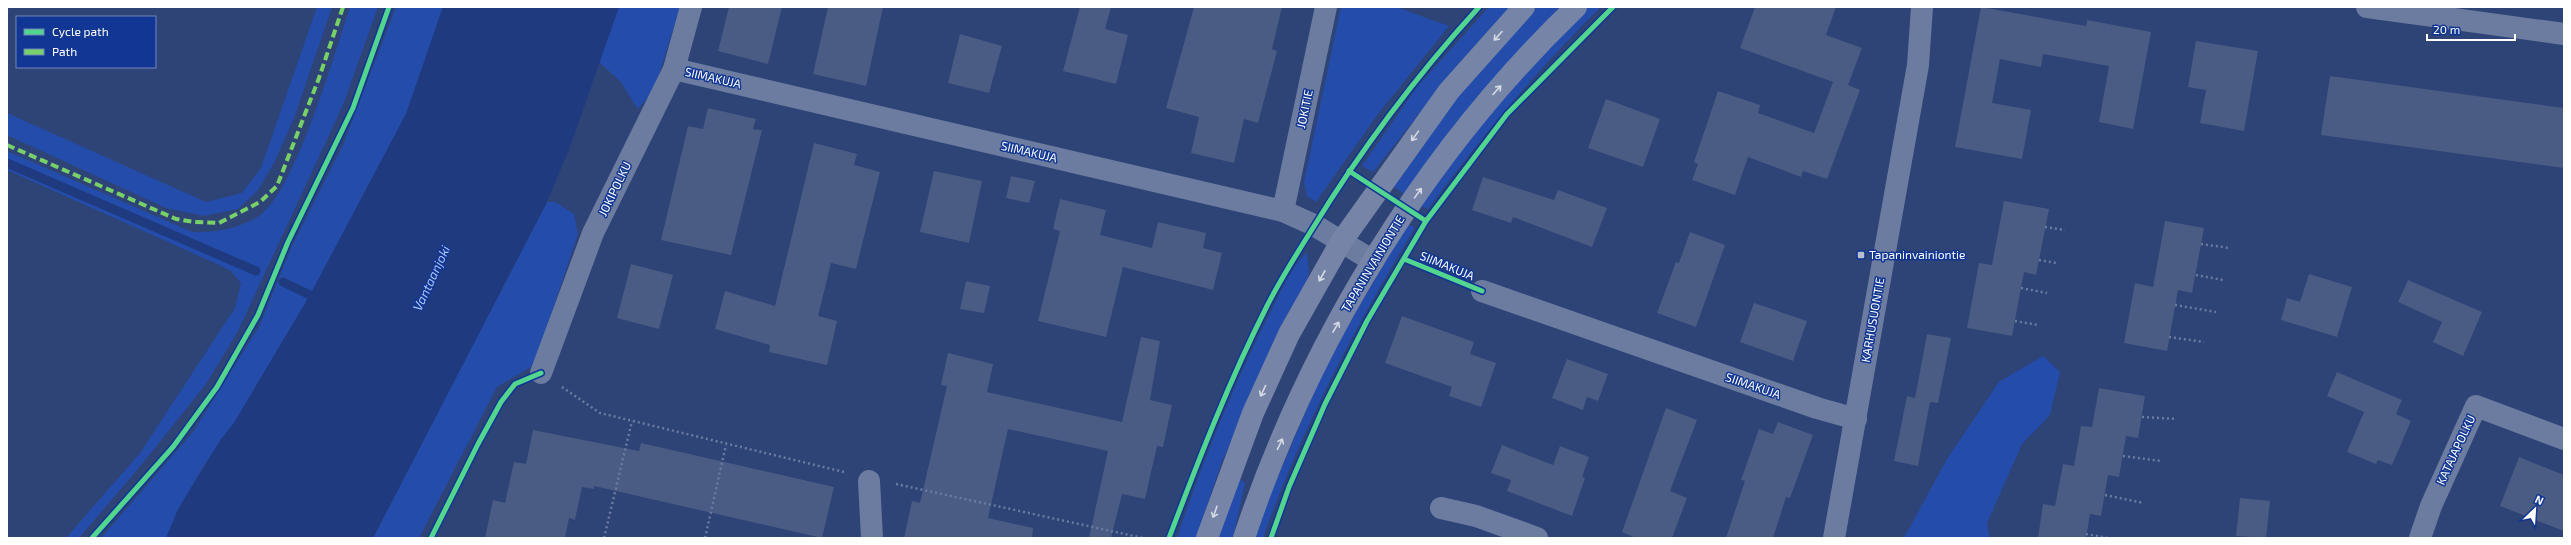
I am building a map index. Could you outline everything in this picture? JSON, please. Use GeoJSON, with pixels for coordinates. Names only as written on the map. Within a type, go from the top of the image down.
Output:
{"type":"FeatureCollection","features":[{"type":"Feature","properties":{"kind":"main road"},"geometry":{"type":"LineString","coordinates":[[1207,538],[1253,413],[1289,334],[1341,242],[1449,91],[1524,7]]}},
{"type":"Feature","properties":{"kind":"main road","name":"TAPANINVAINIONTIE"},"geometry":{"type":"LineString","coordinates":[[1244,538],[1264,480],[1324,347],[1373,261],[1406,209],[1478,110],[1576,7]]}},
{"type":"Feature","properties":{"kind":"street","name":"JOKIPOLKU"},"geometry":{"type":"LineString","coordinates":[[541,373],[593,232],[674,69],[691,7]]}},
{"type":"Feature","properties":{"kind":"street","name":"JOKITIE"},"geometry":{"type":"LineString","coordinates":[[1283,211],[1326,7]]}},
{"type":"Feature","properties":{"kind":"street","name":"KARHUSUONTIE"},"geometry":{"type":"LineString","coordinates":[[1834,538],[1918,65],[1922,7]]}},
{"type":"Feature","properties":{"kind":"street"},"geometry":{"type":"LineString","coordinates":[[2367,7],[2564,34]]}},
{"type":"Feature","properties":{"kind":"street","name":"SIIMAKUJA"},"geometry":{"type":"LineString","coordinates":[[674,69],[1283,211],[1314,225],[1373,261]]}},
{"type":"Feature","properties":{"kind":"street","name":"SIIMAKUJA"},"geometry":{"type":"LineString","coordinates":[[1482,290],[1817,408],[1856,419]]}},
{"type":"Feature","properties":{"kind":"street","name":"KATAJAPOLKU"},"geometry":{"type":"LineString","coordinates":[[2420,538],[2431,506],[2476,406],[2564,439]]}},
{"type":"Feature","properties":{"kind":"street"},"geometry":{"type":"LineString","coordinates":[[869,481],[872,538]]}},
{"type":"Feature","properties":{"kind":"street"},"geometry":{"type":"LineString","coordinates":[[1441,508],[1476,516],[1537,538]]}},
{"type":"Feature","properties":{"kind":"path"},"geometry":{"type":"LineString","coordinates":[[2045,227],[2065,230]]}},
{"type":"Feature","properties":{"kind":"path"},"geometry":{"type":"LineString","coordinates":[[2201,244],[2230,248]]}},
{"type":"Feature","properties":{"kind":"path"},"geometry":{"type":"LineString","coordinates":[[2039,260],[2056,262]]}},
{"type":"Feature","properties":{"kind":"path"},"geometry":{"type":"LineString","coordinates":[[2196,274],[2223,280]]}},
{"type":"Feature","properties":{"kind":"path"},"geometry":{"type":"LineString","coordinates":[[2021,288],[2047,293]]}},
{"type":"Feature","properties":{"kind":"path"},"geometry":{"type":"LineString","coordinates":[[2175,305],[2216,312]]}},
{"type":"Feature","properties":{"kind":"path"},"geometry":{"type":"LineString","coordinates":[[2015,321],[2038,325]]}},
{"type":"Feature","properties":{"kind":"path"},"geometry":{"type":"LineString","coordinates":[[2169,337],[2204,342]]}},
{"type":"Feature","properties":{"kind":"path"},"geometry":{"type":"LineString","coordinates":[[541,373],[600,413],[726,445],[850,473],[869,481],[906,486],[1143,538]]}},
{"type":"Feature","properties":{"kind":"path"},"geometry":{"type":"LineString","coordinates":[[2142,417],[2177,419]]}},
{"type":"Feature","properties":{"kind":"path"},"geometry":{"type":"LineString","coordinates":[[604,538],[632,421]]}},
{"type":"Feature","properties":{"kind":"path"},"geometry":{"type":"LineString","coordinates":[[705,538],[726,445]]}},
{"type":"Feature","properties":{"kind":"path"},"geometry":{"type":"LineString","coordinates":[[2123,456],[2161,461]]}},
{"type":"Feature","properties":{"kind":"path"},"geometry":{"type":"LineString","coordinates":[[2105,495],[2144,503]]}},
{"type":"Feature","properties":{"kind":"path"},"geometry":{"type":"LineString","coordinates":[[2086,534],[2108,538]]}},
{"type":"Feature","properties":{"kind":"shaded area"},"geometry":{"type":"Polygon","coordinates":[[[317,7],[332,7],[294,118],[275,161],[258,190],[238,209],[204,216],[166,208],[7,135],[7,113],[206,202],[242,193],[261,168],[317,7]]]}},
{"type":"Feature","properties":{"kind":"shaded area"},"geometry":{"type":"Polygon","coordinates":[[[350,7],[378,7],[343,105],[238,331],[206,384],[142,464],[79,538],[66,538],[140,453],[235,308],[241,283],[231,271],[215,263],[7,170],[7,151],[192,232],[218,231],[243,224],[259,216],[273,202],[286,180],[300,151],[324,87],[350,7]]]}},
{"type":"Feature","properties":{"kind":"shaded area"},"geometry":{"type":"Polygon","coordinates":[[[396,7],[443,7],[406,114],[310,295],[234,423],[197,477],[181,506],[168,536],[166,538],[101,538],[193,432],[259,327],[292,246],[343,145],[396,7]]]}},
{"type":"Feature","properties":{"kind":"shaded area"},"geometry":{"type":"Polygon","coordinates":[[[619,7],[680,7],[654,90],[638,109],[621,82],[599,62],[619,7]]]}},
{"type":"Feature","properties":{"kind":"shaded area"},"geometry":{"type":"Polygon","coordinates":[[[1341,7],[1396,7],[1449,26],[1378,114],[1316,202],[1307,196],[1304,182],[1341,7]]]}},
{"type":"Feature","properties":{"kind":"shaded area"},"geometry":{"type":"Polygon","coordinates":[[[1489,7],[1510,7],[1459,63],[1373,172],[1362,166],[1417,87],[1489,7]]]}},
{"type":"Feature","properties":{"kind":"shaded area"},"geometry":{"type":"Polygon","coordinates":[[[1537,7],[1560,7],[1479,95],[1404,194],[1390,184],[1451,103],[1537,7]]]}},
{"type":"Feature","properties":{"kind":"shaded area"},"geometry":{"type":"Polygon","coordinates":[[[1588,7],[1601,7],[1554,55],[1510,104],[1428,209],[1420,206],[1478,128],[1520,78],[1588,7]]]}},
{"type":"Feature","properties":{"kind":"shaded area"},"geometry":{"type":"Polygon","coordinates":[[[547,202],[555,202],[574,214],[578,234],[534,365],[497,387],[419,538],[373,538],[547,202]]]}},
{"type":"Feature","properties":{"kind":"shaded area"},"geometry":{"type":"Polygon","coordinates":[[[1407,224],[1414,227],[1414,229],[1370,304],[1330,380],[1294,458],[1263,538],[1252,538],[1325,366],[1407,224]]]}},
{"type":"Feature","properties":{"kind":"shaded area"},"geometry":{"type":"Polygon","coordinates":[[[1307,252],[1309,273],[1306,282],[1222,461],[1196,538],[1177,538],[1208,451],[1244,366],[1287,280],[1301,258],[1307,252]]]}},
{"type":"Feature","properties":{"kind":"shaded area"},"geometry":{"type":"Polygon","coordinates":[[[2043,356],[2060,372],[2050,415],[2022,444],[1987,523],[1990,538],[1904,538],[1947,459],[1999,382],[2043,356]]]}},
{"type":"Feature","properties":{"kind":"shaded area"},"geometry":{"type":"Polygon","coordinates":[[[1238,478],[1245,483],[1233,538],[1214,538],[1238,478]]]}},
{"type":"Feature","properties":{"kind":"water","name":"Vantaanjoki"},"geometry":{"type":"Polygon","coordinates":[[[443,7],[619,7],[570,147],[547,202],[373,538],[166,538],[178,509],[221,439],[234,423],[310,295],[406,114],[443,7]]]}},
{"type":"Feature","properties":{"kind":"building"},"geometry":{"type":"Polygon","coordinates":[[[729,7],[782,7],[768,64],[718,51],[729,7]]]}},
{"type":"Feature","properties":{"kind":"building"},"geometry":{"type":"Polygon","coordinates":[[[828,7],[883,7],[866,86],[813,74],[828,7]]]}},
{"type":"Feature","properties":{"kind":"building"},"geometry":{"type":"Polygon","coordinates":[[[1080,7],[1111,7],[1105,29],[1128,35],[1116,84],[1063,71],[1080,7]]]}},
{"type":"Feature","properties":{"kind":"building"},"geometry":{"type":"Polygon","coordinates":[[[1194,7],[1282,7],[1272,49],[1277,51],[1258,123],[1244,119],[1234,163],[1191,153],[1199,117],[1166,108],[1194,7]]]}},
{"type":"Feature","properties":{"kind":"building"},"geometry":{"type":"Polygon","coordinates":[[[1755,7],[1836,7],[1826,35],[1862,48],[1848,85],[1860,90],[1827,179],[1803,171],[1801,177],[1748,157],[1735,195],[1692,180],[1698,164],[1694,162],[1718,91],[1760,105],[1758,113],[1814,133],[1833,82],[1740,48],[1755,7]]]}},
{"type":"Feature","properties":{"kind":"building"},"geometry":{"type":"Polygon","coordinates":[[[1981,7],[2086,26],[2087,20],[2151,32],[2133,129],[2099,122],[2109,66],[2043,54],[2041,67],[2000,59],[1992,103],[2031,110],[2022,159],[1955,147],[1981,7]]]}},
{"type":"Feature","properties":{"kind":"building"},"geometry":{"type":"Polygon","coordinates":[[[960,34],[1002,46],[989,93],[948,83],[960,34]]]}},
{"type":"Feature","properties":{"kind":"building"},"geometry":{"type":"Polygon","coordinates":[[[2196,41],[2258,51],[2244,131],[2200,123],[2206,90],[2188,87],[2196,41]]]}},
{"type":"Feature","properties":{"kind":"building"},"geometry":{"type":"Polygon","coordinates":[[[2330,76],[2564,108],[2564,168],[2321,135],[2330,76]]]}},
{"type":"Feature","properties":{"kind":"building"},"geometry":{"type":"Polygon","coordinates":[[[1606,99],[1660,119],[1643,167],[1588,148],[1606,99]]]}},
{"type":"Feature","properties":{"kind":"building"},"geometry":{"type":"Polygon","coordinates":[[[708,108],[756,119],[753,129],[762,130],[731,255],[661,240],[688,126],[703,129],[708,108]]]}},
{"type":"Feature","properties":{"kind":"building"},"geometry":{"type":"Polygon","coordinates":[[[814,143],[857,154],[854,165],[880,172],[856,269],[831,263],[818,316],[837,321],[827,365],[769,352],[770,345],[715,329],[725,291],[775,306],[814,143]]]}},
{"type":"Feature","properties":{"kind":"building"},"geometry":{"type":"Polygon","coordinates":[[[934,171],[982,181],[969,243],[920,232],[934,171]]]}},
{"type":"Feature","properties":{"kind":"building"},"geometry":{"type":"Polygon","coordinates":[[[1011,176],[1035,181],[1029,203],[1006,198],[1011,176]]]}},
{"type":"Feature","properties":{"kind":"building"},"geometry":{"type":"Polygon","coordinates":[[[1483,177],[1554,200],[1558,190],[1607,208],[1592,247],[1513,217],[1511,223],[1472,210],[1483,177]]]}},
{"type":"Feature","properties":{"kind":"building"},"geometry":{"type":"Polygon","coordinates":[[[1060,199],[1106,210],[1100,235],[1152,248],[1158,222],[1206,233],[1203,248],[1222,253],[1213,290],[1123,267],[1106,337],[1038,321],[1060,231],[1053,229],[1060,199]]]}},
{"type":"Feature","properties":{"kind":"building"},"geometry":{"type":"Polygon","coordinates":[[[2004,201],[2049,209],[2036,275],[2024,272],[2012,336],[1967,328],[1979,263],[1992,265],[2004,201]]]}},
{"type":"Feature","properties":{"kind":"building"},"geometry":{"type":"Polygon","coordinates":[[[2165,221],[2204,228],[2192,293],[2178,290],[2167,351],[2124,343],[2135,283],[2153,287],[2165,221]]]}},
{"type":"Feature","properties":{"kind":"building"},"geometry":{"type":"Polygon","coordinates":[[[1690,232],[1725,245],[1696,327],[1657,313],[1676,262],[1679,263],[1690,232]]]}},
{"type":"Feature","properties":{"kind":"building"},"geometry":{"type":"Polygon","coordinates":[[[631,264],[673,275],[659,329],[617,318],[631,264]]]}},
{"type":"Feature","properties":{"kind":"building"},"geometry":{"type":"Polygon","coordinates":[[[2309,274],[2352,287],[2337,337],[2281,320],[2287,298],[2300,302],[2309,274]]]}},
{"type":"Feature","properties":{"kind":"building"},"geometry":{"type":"Polygon","coordinates":[[[2408,280],[2482,312],[2463,356],[2433,342],[2442,322],[2398,302],[2408,280]]]}},
{"type":"Feature","properties":{"kind":"building"},"geometry":{"type":"Polygon","coordinates":[[[966,281],[990,286],[984,313],[960,309],[966,281]]]}},
{"type":"Feature","properties":{"kind":"building"},"geometry":{"type":"Polygon","coordinates":[[[1754,303],[1807,321],[1793,361],[1740,342],[1754,303]]]}},
{"type":"Feature","properties":{"kind":"building"},"geometry":{"type":"Polygon","coordinates":[[[1402,316],[1474,342],[1470,354],[1496,363],[1481,407],[1449,396],[1452,387],[1385,363],[1402,316]]]}},
{"type":"Feature","properties":{"kind":"building"},"geometry":{"type":"Polygon","coordinates":[[[1927,334],[1951,338],[1938,403],[1930,402],[1918,466],[1894,461],[1907,396],[1915,398],[1927,334]]]}},
{"type":"Feature","properties":{"kind":"building"},"geometry":{"type":"Polygon","coordinates":[[[1141,337],[1160,341],[1150,400],[1172,405],[1163,447],[1157,446],[1145,499],[1122,494],[1111,538],[1089,538],[1108,451],[1008,429],[988,518],[1033,528],[1032,538],[904,538],[912,501],[920,503],[947,386],[941,385],[948,353],[993,364],[987,392],[1122,422],[1141,337]]]}},
{"type":"Feature","properties":{"kind":"building"},"geometry":{"type":"Polygon","coordinates":[[[1567,359],[1608,374],[1598,401],[1587,397],[1583,410],[1552,398],[1567,359]]]}},
{"type":"Feature","properties":{"kind":"building"},"geometry":{"type":"Polygon","coordinates":[[[2337,372],[2402,400],[2396,414],[2411,421],[2392,465],[2378,460],[2376,464],[2347,452],[2364,412],[2327,396],[2337,372]]]}},
{"type":"Feature","properties":{"kind":"building"},"geometry":{"type":"Polygon","coordinates":[[[2099,388],[2145,396],[2138,438],[2126,436],[2119,477],[2108,475],[2101,516],[2090,514],[2086,538],[2038,538],[2043,504],[2055,506],[2063,464],[2074,466],[2081,426],[2092,427],[2099,388]]]}},
{"type":"Feature","properties":{"kind":"building"},"geometry":{"type":"Polygon","coordinates":[[[1666,408],[1697,420],[1670,491],[1687,498],[1672,538],[1636,538],[1622,532],[1666,408]]]}},
{"type":"Feature","properties":{"kind":"building"},"geometry":{"type":"Polygon","coordinates":[[[1778,422],[1813,435],[1790,498],[1786,497],[1773,538],[1726,538],[1745,481],[1741,480],[1759,429],[1773,434],[1778,422]]]}},
{"type":"Feature","properties":{"kind":"building"},"geometry":{"type":"Polygon","coordinates":[[[533,430],[639,451],[641,443],[834,487],[822,538],[594,486],[594,489],[582,487],[575,520],[569,518],[565,538],[485,538],[493,500],[505,503],[514,462],[526,464],[533,430]]]}},
{"type":"Feature","properties":{"kind":"building"},"geometry":{"type":"Polygon","coordinates":[[[1502,445],[1553,465],[1560,446],[1589,457],[1582,477],[1585,478],[1572,516],[1507,491],[1511,480],[1491,473],[1502,445]]]}},
{"type":"Feature","properties":{"kind":"building"},"geometry":{"type":"Polygon","coordinates":[[[2519,457],[2564,475],[2564,531],[2500,506],[2519,457]]]}},
{"type":"Feature","properties":{"kind":"building"},"geometry":{"type":"Polygon","coordinates":[[[2240,498],[2270,501],[2266,538],[2236,536],[2240,498]]]}},
{"type":"Feature","properties":{"kind":"waterway"},"geometry":{"type":"LineString","coordinates":[[7,163],[256,271]]}},
{"type":"Feature","properties":{"kind":"waterway"},"geometry":{"type":"LineString","coordinates":[[283,282],[310,295]]}},
{"type":"Feature","properties":{"kind":"marked path"},"geometry":{"type":"LineString","coordinates":[[7,145],[176,219],[194,222],[219,223],[260,202],[277,186],[319,78],[343,7]]}},
{"type":"Feature","properties":{"kind":"cycle path"},"geometry":{"type":"LineString","coordinates":[[92,538],[173,447],[217,387],[258,315],[288,242],[353,108],[389,7]]}},
{"type":"Feature","properties":{"kind":"cycle path"},"geometry":{"type":"LineString","coordinates":[[1169,538],[1227,392],[1253,334],[1283,277],[1330,201],[1369,143],[1411,87],[1479,7]]}},
{"type":"Feature","properties":{"kind":"cycle path"},"geometry":{"type":"LineString","coordinates":[[1271,538],[1289,487],[1325,404],[1367,321],[1426,221],[1507,114],[1613,7]]}},
{"type":"Feature","properties":{"kind":"cycle path"},"geometry":{"type":"LineString","coordinates":[[1349,171],[1426,221]]}},
{"type":"Feature","properties":{"kind":"cycle path"},"geometry":{"type":"LineString","coordinates":[[1404,259],[1482,291]]}},
{"type":"Feature","properties":{"kind":"cycle path"},"geometry":{"type":"LineString","coordinates":[[431,538],[478,444],[501,402],[515,384],[541,373]]}},
{"type":"Feature","properties":{"kind":"place","name":"Tapaninvainiontie"},"geometry":{"type":"Point","coordinates":[1861,255]}}]}
